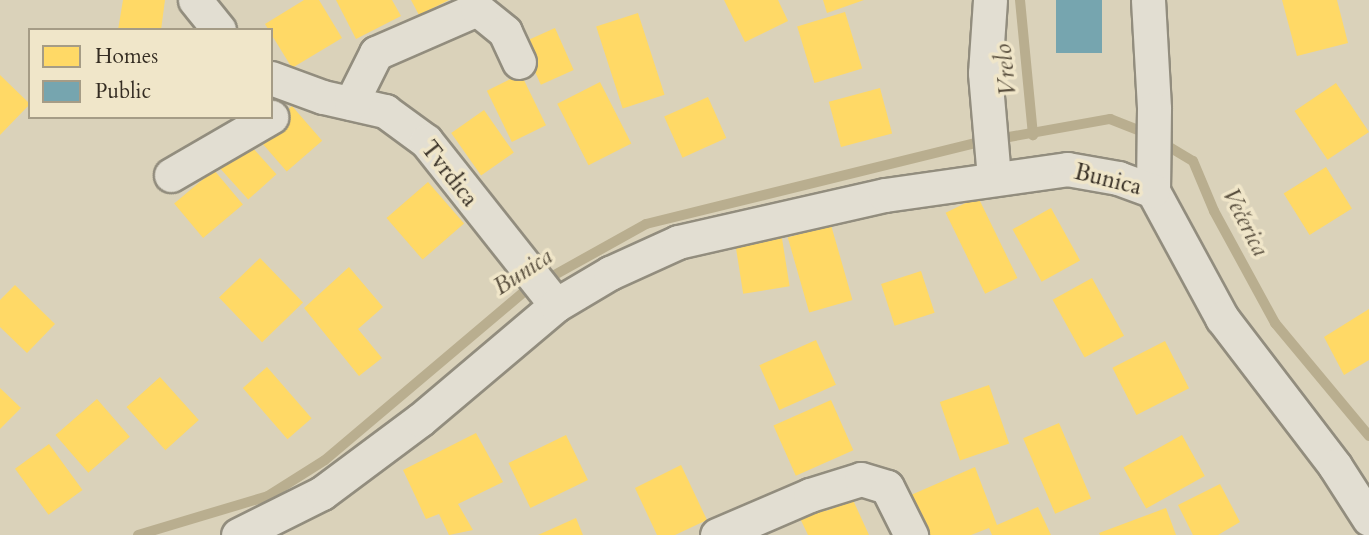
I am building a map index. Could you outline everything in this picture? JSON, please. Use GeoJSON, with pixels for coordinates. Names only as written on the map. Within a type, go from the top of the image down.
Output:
{"type":"FeatureCollection","features":[{"type":"Feature","properties":{"kind":"street"},"geometry":{"type":"LineString","coordinates":[[195,0],[217,28]]}},
{"type":"Feature","properties":{"kind":"street"},"geometry":{"type":"LineString","coordinates":[[990,0],[985,73],[994,178]]}},
{"type":"Feature","properties":{"kind":"street"},"geometry":{"type":"LineString","coordinates":[[1148,0],[1154,109],[1153,176],[1222,318],[1335,466],[1369,519]]}},
{"type":"Feature","properties":{"kind":"street"},"geometry":{"type":"LineString","coordinates":[[351,103],[376,53],[477,9],[505,32],[519,62]]}},
{"type":"Feature","properties":{"kind":"street"},"geometry":{"type":"LineString","coordinates":[[273,112],[284,83]]}},
{"type":"Feature","properties":{"kind":"street","name":"Tvrdica"},"geometry":{"type":"LineString","coordinates":[[284,83],[385,111],[426,141],[543,289]]}},
{"type":"Feature","properties":{"kind":"street"},"geometry":{"type":"LineString","coordinates":[[171,175],[268,119]]}},
{"type":"Feature","properties":{"kind":"street","name":"Bunica"},"geometry":{"type":"LineString","coordinates":[[238,535],[322,493],[420,420],[543,289],[610,272],[678,242],[885,195],[1067,169],[1118,178],[1153,176]]}},
{"type":"Feature","properties":{"kind":"street"},"geometry":{"type":"LineString","coordinates":[[717,535],[810,495],[862,479],[887,487],[911,535]]}},
{"type":"Feature","properties":{"kind":"building: Homes"},"geometry":{"type":"Polygon","coordinates":[[[123,0],[165,0],[161,28],[118,28],[123,0]]]}},
{"type":"Feature","properties":{"kind":"building: Homes"},"geometry":{"type":"Polygon","coordinates":[[[304,0],[319,0],[342,38],[292,68],[273,37],[273,28],[267,28],[265,24],[304,0]]]}},
{"type":"Feature","properties":{"kind":"building: Homes"},"geometry":{"type":"Polygon","coordinates":[[[336,0],[392,0],[401,16],[356,39],[336,0]]]}},
{"type":"Feature","properties":{"kind":"building: Homes"},"geometry":{"type":"Polygon","coordinates":[[[411,0],[449,0],[419,15],[411,0]]]}},
{"type":"Feature","properties":{"kind":"building: Homes"},"geometry":{"type":"Polygon","coordinates":[[[724,0],[778,0],[788,21],[745,42],[724,0]]]}},
{"type":"Feature","properties":{"kind":"building: Homes"},"geometry":{"type":"Polygon","coordinates":[[[823,0],[864,0],[827,13],[823,0]]]}},
{"type":"Feature","properties":{"kind":"building: Homes"},"geometry":{"type":"Polygon","coordinates":[[[1282,0],[1337,0],[1348,43],[1297,56],[1282,0]]]}},
{"type":"Feature","properties":{"kind":"building: Homes"},"geometry":{"type":"Polygon","coordinates":[[[845,12],[862,68],[814,83],[797,27],[845,12]]]}},
{"type":"Feature","properties":{"kind":"building: Homes"},"geometry":{"type":"Polygon","coordinates":[[[638,13],[665,95],[623,108],[596,27],[638,13]]]}},
{"type":"Feature","properties":{"kind":"building: Homes"},"geometry":{"type":"Polygon","coordinates":[[[555,28],[574,70],[541,85],[522,43],[555,28]]]}},
{"type":"Feature","properties":{"kind":"building: Homes"},"geometry":{"type":"Polygon","coordinates":[[[521,74],[546,125],[512,142],[487,91],[521,74]]]}},
{"type":"Feature","properties":{"kind":"building: Homes"},"geometry":{"type":"Polygon","coordinates":[[[0,75],[28,102],[28,106],[0,135],[0,75]]]}},
{"type":"Feature","properties":{"kind":"building: Homes"},"geometry":{"type":"Polygon","coordinates":[[[600,82],[631,143],[589,165],[557,104],[600,82]]]}},
{"type":"Feature","properties":{"kind":"building: Homes"},"geometry":{"type":"Polygon","coordinates":[[[1336,83],[1369,132],[1328,160],[1295,111],[1336,83]]]}},
{"type":"Feature","properties":{"kind":"building: Homes"},"geometry":{"type":"Polygon","coordinates":[[[880,88],[892,133],[841,147],[829,102],[880,88]]]}},
{"type":"Feature","properties":{"kind":"building: Homes"},"geometry":{"type":"Polygon","coordinates":[[[708,97],[726,138],[682,158],[664,117],[708,97]]]}},
{"type":"Feature","properties":{"kind":"building: Homes"},"geometry":{"type":"Polygon","coordinates":[[[292,106],[322,141],[287,172],[257,137],[292,106]]]}},
{"type":"Feature","properties":{"kind":"building: Homes"},"geometry":{"type":"Polygon","coordinates":[[[484,110],[514,153],[481,176],[451,133],[484,110]]]}},
{"type":"Feature","properties":{"kind":"building: Homes"},"geometry":{"type":"Polygon","coordinates":[[[243,137],[276,174],[248,200],[215,162],[243,137]]]}},
{"type":"Feature","properties":{"kind":"building: Homes"},"geometry":{"type":"Polygon","coordinates":[[[1326,167],[1352,209],[1310,235],[1284,193],[1326,167]]]}},
{"type":"Feature","properties":{"kind":"building: Homes"},"geometry":{"type":"Polygon","coordinates":[[[214,170],[243,204],[203,238],[174,203],[214,170]]]}},
{"type":"Feature","properties":{"kind":"building: Homes"},"geometry":{"type":"Polygon","coordinates":[[[428,182],[464,224],[423,260],[386,218],[428,182]]]}},
{"type":"Feature","properties":{"kind":"building: Homes"},"geometry":{"type":"Polygon","coordinates":[[[978,197],[1017,278],[985,294],[946,213],[978,197]]]}},
{"type":"Feature","properties":{"kind":"building: Homes"},"geometry":{"type":"Polygon","coordinates":[[[1051,208],[1080,260],[1042,282],[1013,229],[1051,208]]]}},
{"type":"Feature","properties":{"kind":"building: Homes"},"geometry":{"type":"Polygon","coordinates":[[[831,225],[852,300],[809,312],[788,237],[831,225]]]}},
{"type":"Feature","properties":{"kind":"building: Homes"},"geometry":{"type":"Polygon","coordinates":[[[781,232],[790,286],[743,294],[735,239],[781,232]]]}},
{"type":"Feature","properties":{"kind":"building: Homes"},"geometry":{"type":"Polygon","coordinates":[[[260,258],[303,303],[262,342],[219,298],[260,258]]]}},
{"type":"Feature","properties":{"kind":"building: Homes"},"geometry":{"type":"Polygon","coordinates":[[[349,267],[383,307],[358,329],[382,358],[359,376],[304,308],[349,267]]]}},
{"type":"Feature","properties":{"kind":"building: Homes"},"geometry":{"type":"Polygon","coordinates":[[[921,271],[935,313],[895,326],[881,284],[921,271]]]}},
{"type":"Feature","properties":{"kind":"building: Homes"},"geometry":{"type":"Polygon","coordinates":[[[1092,278],[1124,336],[1085,358],[1053,300],[1092,278]]]}},
{"type":"Feature","properties":{"kind":"building: Homes"},"geometry":{"type":"Polygon","coordinates":[[[15,285],[55,324],[27,353],[0,327],[0,300],[15,285]]]}},
{"type":"Feature","properties":{"kind":"building: Homes"},"geometry":{"type":"Polygon","coordinates":[[[1369,309],[1369,360],[1344,375],[1324,337],[1369,309]]]}},
{"type":"Feature","properties":{"kind":"building: Homes"},"geometry":{"type":"Polygon","coordinates":[[[816,340],[836,385],[779,410],[759,365],[816,340]]]}},
{"type":"Feature","properties":{"kind":"building: Homes"},"geometry":{"type":"Polygon","coordinates":[[[1165,341],[1189,388],[1136,415],[1112,368],[1165,341]]]}},
{"type":"Feature","properties":{"kind":"building: Homes"},"geometry":{"type":"Polygon","coordinates":[[[267,367],[312,418],[287,439],[243,388],[267,367]]]}},
{"type":"Feature","properties":{"kind":"building: Homes"},"geometry":{"type":"Polygon","coordinates":[[[160,377],[199,420],[165,450],[127,407],[160,377]]]}},
{"type":"Feature","properties":{"kind":"building: Homes"},"geometry":{"type":"Polygon","coordinates":[[[989,385],[1009,444],[960,461],[940,402],[989,385]]]}},
{"type":"Feature","properties":{"kind":"building: Homes"},"geometry":{"type":"Polygon","coordinates":[[[0,388],[21,408],[0,429],[0,388]]]}},
{"type":"Feature","properties":{"kind":"building: Homes"},"geometry":{"type":"Polygon","coordinates":[[[97,399],[130,437],[88,473],[55,435],[97,399]]]}},
{"type":"Feature","properties":{"kind":"building: Homes"},"geometry":{"type":"Polygon","coordinates":[[[831,400],[853,450],[796,476],[773,426],[831,400]]]}},
{"type":"Feature","properties":{"kind":"building: Homes"},"geometry":{"type":"Polygon","coordinates":[[[1059,423],[1091,498],[1055,514],[1023,438],[1059,423]]]}},
{"type":"Feature","properties":{"kind":"building: Homes"},"geometry":{"type":"Polygon","coordinates":[[[476,433],[503,482],[458,504],[473,530],[449,535],[439,514],[426,519],[403,470],[476,433]]]}},
{"type":"Feature","properties":{"kind":"building: Homes"},"geometry":{"type":"Polygon","coordinates":[[[566,435],[588,480],[530,508],[508,463],[566,435]]]}},
{"type":"Feature","properties":{"kind":"building: Homes"},"geometry":{"type":"Polygon","coordinates":[[[1182,435],[1205,476],[1146,509],[1123,467],[1182,435]]]}},
{"type":"Feature","properties":{"kind":"building: Homes"},"geometry":{"type":"Polygon","coordinates":[[[49,444],[83,490],[49,515],[15,469],[49,444]]]}},
{"type":"Feature","properties":{"kind":"building: Homes"},"geometry":{"type":"Polygon","coordinates":[[[681,465],[707,520],[675,535],[657,535],[635,488],[681,465]]]}},
{"type":"Feature","properties":{"kind":"building: Homes"},"geometry":{"type":"Polygon","coordinates":[[[975,467],[997,525],[1038,507],[1051,535],[992,535],[989,528],[971,535],[927,535],[911,495],[975,467]]]}},
{"type":"Feature","properties":{"kind":"building: Homes"},"geometry":{"type":"Polygon","coordinates":[[[1220,484],[1240,522],[1218,535],[1193,535],[1178,505],[1220,484]]]}},
{"type":"Feature","properties":{"kind":"building: Homes"},"geometry":{"type":"Polygon","coordinates":[[[819,500],[826,511],[853,500],[869,535],[808,535],[796,510],[819,500]]]}},
{"type":"Feature","properties":{"kind":"building: Homes"},"geometry":{"type":"Polygon","coordinates":[[[1166,508],[1176,535],[1099,533],[1166,508]]]}},
{"type":"Feature","properties":{"kind":"building: Homes"},"geometry":{"type":"Polygon","coordinates":[[[576,518],[583,535],[538,535],[576,518]]]}},
{"type":"Feature","properties":{"kind":"building: Public"},"geometry":{"type":"Polygon","coordinates":[[[1056,0],[1102,0],[1102,53],[1056,53],[1056,0]]]}},
{"type":"Feature","properties":{"kind":"waterway","name":"Vrelo"},"geometry":{"type":"LineString","coordinates":[[1020,0],[1033,135]]}},
{"type":"Feature","properties":{"kind":"waterway","name":"Večerica"},"geometry":{"type":"LineString","coordinates":[[1009,137],[1110,119],[1148,134]]}},
{"type":"Feature","properties":{"kind":"waterway","name":"Bunica"},"geometry":{"type":"LineString","coordinates":[[138,535],[268,496],[325,460],[524,292],[646,224],[980,142]]}},
{"type":"Feature","properties":{"kind":"waterway","name":"Večerica"},"geometry":{"type":"LineString","coordinates":[[1161,142],[1193,161],[1214,211],[1275,323],[1369,436]]}}]}
